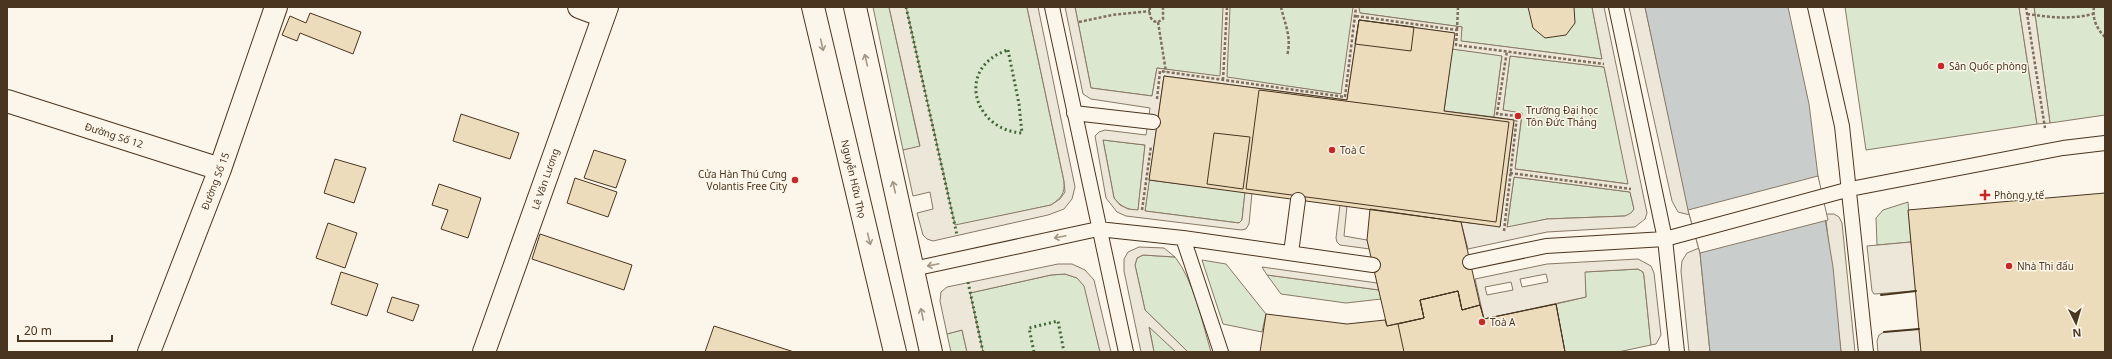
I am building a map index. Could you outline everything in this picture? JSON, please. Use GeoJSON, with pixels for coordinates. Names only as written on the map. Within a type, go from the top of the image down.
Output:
{"type":"FeatureCollection","features":[{"type":"Feature","properties":{"kind":"street","name":"Đường Số 15"},"geometry":{"type":"LineString","coordinates":[[149,352],[220,169],[276,7]]}},
{"type":"Feature","properties":{"kind":"street"},"geometry":{"type":"LineString","coordinates":[[579,7],[605,12]]}},
{"type":"Feature","properties":{"kind":"street","name":"Nguyễn Hữu Thọ"},"geometry":{"type":"LineString","coordinates":[[813,7],[894,352]]}},
{"type":"Feature","properties":{"kind":"street"},"geometry":{"type":"LineString","coordinates":[[854,7],[931,352]]}},
{"type":"Feature","properties":{"kind":"street","name":"Lê Văn Lương"},"geometry":{"type":"LineString","coordinates":[[484,352],[605,12]]}},
{"type":"Feature","properties":{"kind":"street","name":"Đường Số 12"},"geometry":{"type":"LineString","coordinates":[[7,101],[220,169]]}},
{"type":"Feature","properties":{"kind":"lane"},"geometry":{"type":"LineString","coordinates":[[1052,7],[1098,229],[1126,352]]}},
{"type":"Feature","properties":{"kind":"lane"},"geometry":{"type":"LineString","coordinates":[[1616,7],[1665,240],[1676,352]]}},
{"type":"Feature","properties":{"kind":"lane"},"geometry":{"type":"LineString","coordinates":[[1815,7],[1842,126],[1850,189],[1866,352]]}},
{"type":"Feature","properties":{"kind":"lane"},"geometry":{"type":"LineString","coordinates":[[1074,113],[1153,122]]}},
{"type":"Feature","properties":{"kind":"lane"},"geometry":{"type":"LineString","coordinates":[[1470,262],[1546,246],[1665,240],[1850,189],[2063,148],[2105,143]]}},
{"type":"Feature","properties":{"kind":"lane"},"geometry":{"type":"LineString","coordinates":[[1291,253],[1298,200]]}},
{"type":"Feature","properties":{"kind":"lane"},"geometry":{"type":"LineString","coordinates":[[913,269],[1098,229],[1183,238],[1373,266]]}},
{"type":"Feature","properties":{"kind":"lane"},"geometry":{"type":"LineString","coordinates":[[1183,238],[1221,352]]}},
{"type":"Feature","properties":{"kind":"path"},"geometry":{"type":"LineString","coordinates":[[1158,22],[1163,19],[1163,7]]}},
{"type":"Feature","properties":{"kind":"path"},"geometry":{"type":"LineString","coordinates":[[1223,80],[1227,7]]}},
{"type":"Feature","properties":{"kind":"path"},"geometry":{"type":"LineString","coordinates":[[1281,7],[1290,44],[1287,56]]}},
{"type":"Feature","properties":{"kind":"path"},"geometry":{"type":"LineString","coordinates":[[1141,215],[1160,71],[1345,97],[1356,7]]}},
{"type":"Feature","properties":{"kind":"path"},"geometry":{"type":"LineString","coordinates":[[1458,7],[1458,30],[1456,45],[1609,64]]}},
{"type":"Feature","properties":{"kind":"path"},"geometry":{"type":"LineString","coordinates":[[2026,7],[2046,134]]}},
{"type":"Feature","properties":{"kind":"path"},"geometry":{"type":"LineString","coordinates":[[2094,7],[2093,14],[2098,30],[2105,37]]}},
{"type":"Feature","properties":{"kind":"path"},"geometry":{"type":"LineString","coordinates":[[1073,22],[1086,22],[1112,14],[1150,9],[1151,18],[1153,21],[1158,22]]}},
{"type":"Feature","properties":{"kind":"path"},"geometry":{"type":"LineString","coordinates":[[2027,14],[2054,19],[2076,18],[2093,14]]}},
{"type":"Feature","properties":{"kind":"path"},"geometry":{"type":"LineString","coordinates":[[1356,16],[1458,30]]}},
{"type":"Feature","properties":{"kind":"path"},"geometry":{"type":"LineString","coordinates":[[1158,22],[1166,72]]}},
{"type":"Feature","properties":{"kind":"path"},"geometry":{"type":"LineString","coordinates":[[1504,236],[1517,116],[1498,114],[1506,51]]}},
{"type":"Feature","properties":{"kind":"path"},"geometry":{"type":"LineString","coordinates":[[1510,173],[1635,189]]}},
{"type":"Feature","properties":{"kind":"green space"},"geometry":{"type":"Polygon","coordinates":[[[873,7],[889,7],[920,147],[903,150],[873,7]]]}},
{"type":"Feature","properties":{"kind":"green space"},"geometry":{"type":"Polygon","coordinates":[[[906,7],[1027,7],[1064,181],[1063,192],[1060,198],[1051,205],[955,226],[906,7]]]}},
{"type":"Feature","properties":{"kind":"green space"},"geometry":{"type":"Polygon","coordinates":[[[1075,7],[1592,7],[1602,59],[1460,41],[1462,27],[1353,12],[1342,94],[1157,68],[1152,96],[1091,88],[1075,7]]]}},
{"type":"Feature","properties":{"kind":"green space","name":"Sân Quốc phòng"},"geometry":{"type":"Polygon","coordinates":[[[1845,7],[2019,7],[2037,124],[1866,150],[1845,7]]]}},
{"type":"Feature","properties":{"kind":"green space"},"geometry":{"type":"Polygon","coordinates":[[[2034,7],[2105,7],[2105,115],[2050,123],[2034,7]]]}},
{"type":"Feature","properties":{"kind":"green space"},"geometry":{"type":"Polygon","coordinates":[[[1452,49],[1502,55],[1494,117],[1444,111],[1452,49]]]}},
{"type":"Feature","properties":{"kind":"green space"},"geometry":{"type":"Polygon","coordinates":[[[1510,56],[1604,67],[1629,184],[1515,169],[1522,114],[1503,110],[1510,56]]]}},
{"type":"Feature","properties":{"kind":"green space"},"geometry":{"type":"Polygon","coordinates":[[[1103,140],[1145,145],[1138,211],[1124,207],[1114,198],[1103,140]]]}},
{"type":"Feature","properties":{"kind":"green space"},"geometry":{"type":"Polygon","coordinates":[[[1514,177],[1630,192],[1634,209],[1631,214],[1625,216],[1547,219],[1507,228],[1514,177]]]}},
{"type":"Feature","properties":{"kind":"green space"},"geometry":{"type":"Polygon","coordinates":[[[1149,180],[1245,192],[1242,220],[1239,223],[1145,211],[1149,180]]]}},
{"type":"Feature","properties":{"kind":"green space"},"geometry":{"type":"Polygon","coordinates":[[[1908,202],[1911,242],[1877,245],[1876,218],[1883,210],[1908,202]]]}},
{"type":"Feature","properties":{"kind":"green space"},"geometry":{"type":"Polygon","coordinates":[[[1143,255],[1175,257],[1182,267],[1192,290],[1201,315],[1211,352],[1188,352],[1145,310],[1135,265],[1137,258],[1143,255]]]}},
{"type":"Feature","properties":{"kind":"green space"},"geometry":{"type":"Polygon","coordinates":[[[1202,260],[1226,264],[1266,314],[1262,332],[1223,324],[1202,260]]]}},
{"type":"Feature","properties":{"kind":"green space"},"geometry":{"type":"Polygon","coordinates":[[[1638,269],[1643,272],[1644,276],[1651,345],[1618,352],[1565,352],[1556,304],[1586,297],[1584,272],[1638,269]]]}},
{"type":"Feature","properties":{"kind":"green space"},"geometry":{"type":"Polygon","coordinates":[[[1065,274],[1077,278],[1085,286],[1100,352],[983,352],[970,293],[1051,275],[1065,274]]]}},
{"type":"Feature","properties":{"kind":"green space"},"geometry":{"type":"Polygon","coordinates":[[[1267,275],[1379,290],[1381,299],[1346,303],[1281,294],[1267,275]]]}},
{"type":"Feature","properties":{"kind":"green space"},"geometry":{"type":"Polygon","coordinates":[[[1149,326],[1176,352],[1154,352],[1149,326]]]}},
{"type":"Feature","properties":{"kind":"green space"},"geometry":{"type":"Polygon","coordinates":[[[962,330],[967,352],[951,352],[947,334],[962,330]]]}},
{"type":"Feature","properties":{"kind":"shaded area"},"geometry":{"type":"Polygon","coordinates":[[[889,7],[906,7],[955,225],[1051,205],[1060,199],[1065,192],[1064,181],[1027,7],[1038,7],[1075,187],[1072,199],[1064,209],[1048,215],[933,241],[927,239],[923,235],[917,213],[933,209],[930,192],[913,196],[903,150],[920,146],[889,7]]]}},
{"type":"Feature","properties":{"kind":"shaded area"},"geometry":{"type":"Polygon","coordinates":[[[1065,7],[1075,7],[1091,88],[1152,96],[1157,68],[1220,76],[1223,7],[1230,7],[1227,77],[1341,94],[1353,7],[1359,7],[1360,13],[1462,27],[1461,41],[1602,59],[1592,7],[1604,7],[1647,213],[1645,219],[1635,227],[1547,232],[1468,249],[1461,222],[1500,226],[1514,120],[1494,117],[1502,56],[1452,49],[1454,33],[1359,20],[1347,100],[1164,76],[1145,211],[1239,223],[1242,220],[1245,192],[1252,193],[1249,224],[1246,229],[1241,230],[1126,216],[1117,212],[1106,198],[1095,136],[1099,132],[1105,130],[1146,135],[1150,108],[1091,99],[1083,94],[1065,7]],[[1510,56],[1503,110],[1522,113],[1515,169],[1628,184],[1604,67],[1510,56]],[[1103,140],[1114,198],[1120,205],[1128,209],[1138,210],[1145,145],[1103,140]],[[1514,177],[1507,227],[1547,219],[1625,216],[1631,213],[1634,209],[1630,192],[1514,177]]]}},
{"type":"Feature","properties":{"kind":"shaded area"},"geometry":{"type":"Polygon","coordinates":[[[1629,7],[1645,7],[1690,215],[1678,212],[1672,201],[1629,7]]]}},
{"type":"Feature","properties":{"kind":"shaded area"},"geometry":{"type":"Polygon","coordinates":[[[1645,7],[1788,7],[1809,104],[1818,176],[1833,267],[1841,352],[1710,352],[1700,253],[1688,210],[1645,7]]]}},
{"type":"Feature","properties":{"kind":"shaded area"},"geometry":{"type":"Polygon","coordinates":[[[2019,7],[2034,7],[2050,123],[2037,124],[2019,7]]]}},
{"type":"Feature","properties":{"kind":"shaded area"},"geometry":{"type":"Polygon","coordinates":[[[1340,205],[1347,206],[1344,236],[1367,240],[1370,249],[1340,245],[1337,242],[1336,238],[1340,205]]]}},
{"type":"Feature","properties":{"kind":"shaded area"},"geometry":{"type":"Polygon","coordinates":[[[1828,214],[1834,214],[1839,217],[1842,223],[1855,352],[1841,352],[1826,220],[1700,253],[1710,352],[1689,352],[1681,271],[1682,261],[1687,253],[1699,248],[1828,214]]]}},
{"type":"Feature","properties":{"kind":"shaded area"},"geometry":{"type":"Polygon","coordinates":[[[1911,242],[1916,291],[1874,294],[1872,291],[1867,246],[1911,242]]]}},
{"type":"Feature","properties":{"kind":"shaded area"},"geometry":{"type":"Polygon","coordinates":[[[1139,247],[1164,248],[1175,257],[1143,255],[1137,258],[1135,265],[1145,310],[1188,352],[1176,352],[1149,327],[1154,352],[1141,352],[1124,271],[1124,259],[1128,252],[1139,247]]]}},
{"type":"Feature","properties":{"kind":"shaded area"},"geometry":{"type":"Polygon","coordinates":[[[1638,259],[1651,266],[1654,273],[1661,335],[1656,344],[1651,345],[1644,276],[1643,272],[1638,269],[1585,272],[1586,297],[1484,319],[1475,279],[1547,264],[1638,259]],[[1546,274],[1520,279],[1522,287],[1548,282],[1546,274]],[[1511,282],[1485,287],[1487,295],[1513,290],[1511,282]]]}},
{"type":"Feature","properties":{"kind":"shaded area"},"geometry":{"type":"Polygon","coordinates":[[[1058,264],[1072,264],[1085,270],[1094,280],[1111,352],[1100,352],[1084,286],[1077,278],[1065,274],[1051,275],[970,293],[983,352],[967,352],[962,330],[947,334],[940,301],[941,292],[947,287],[1058,264]]]}},
{"type":"Feature","properties":{"kind":"shaded area"},"geometry":{"type":"Polygon","coordinates":[[[1262,267],[1377,283],[1379,290],[1267,275],[1262,267]]]}},
{"type":"Feature","properties":{"kind":"shaded area"},"geometry":{"type":"Polygon","coordinates":[[[1919,329],[1921,352],[1878,352],[1877,341],[1879,335],[1884,332],[1919,329]]]}},
{"type":"Feature","properties":{"kind":"pier"},"geometry":{"type":"Polygon","coordinates":[[[1818,176],[1828,220],[1700,253],[1688,210],[1818,176]]]}},
{"type":"Feature","properties":{"kind":"building"},"geometry":{"type":"Polygon","coordinates":[[[1528,7],[1574,7],[1575,23],[1566,35],[1545,38],[1533,28],[1528,7]]]}},
{"type":"Feature","properties":{"kind":"building"},"geometry":{"type":"Polygon","coordinates":[[[310,13],[361,32],[353,54],[300,33],[297,41],[282,35],[290,16],[306,23],[310,13]]]}},
{"type":"Feature","properties":{"kind":"building","name":"Toà C"},"geometry":{"type":"Polygon","coordinates":[[[1359,20],[1455,33],[1444,111],[1514,120],[1500,227],[1149,180],[1164,76],[1347,100],[1359,20]]]}},
{"type":"Feature","properties":{"kind":"building"},"geometry":{"type":"Polygon","coordinates":[[[1359,20],[1414,27],[1411,51],[1355,44],[1359,20]]]}},
{"type":"Feature","properties":{"kind":"building"},"geometry":{"type":"Polygon","coordinates":[[[1259,90],[1509,122],[1496,222],[1246,189],[1259,90]]]}},
{"type":"Feature","properties":{"kind":"building"},"geometry":{"type":"Polygon","coordinates":[[[461,114],[519,133],[510,159],[453,141],[461,114]]]}},
{"type":"Feature","properties":{"kind":"building"},"geometry":{"type":"Polygon","coordinates":[[[1214,133],[1250,137],[1243,189],[1207,184],[1214,133]]]}},
{"type":"Feature","properties":{"kind":"building"},"geometry":{"type":"Polygon","coordinates":[[[594,150],[626,160],[616,188],[584,178],[594,150]]]}},
{"type":"Feature","properties":{"kind":"building"},"geometry":{"type":"Polygon","coordinates":[[[335,159],[366,168],[354,203],[324,193],[335,159]]]}},
{"type":"Feature","properties":{"kind":"building"},"geometry":{"type":"Polygon","coordinates":[[[575,178],[617,192],[608,217],[567,203],[575,178]]]}},
{"type":"Feature","properties":{"kind":"building"},"geometry":{"type":"Polygon","coordinates":[[[439,184],[481,198],[468,238],[441,229],[448,210],[432,205],[439,184]]]}},
{"type":"Feature","properties":{"kind":"building","name":"Nhà Thi đấu"},"geometry":{"type":"Polygon","coordinates":[[[2105,193],[2105,352],[1921,352],[1908,210],[2105,193]]]}},
{"type":"Feature","properties":{"kind":"building"},"geometry":{"type":"Polygon","coordinates":[[[1370,209],[1461,222],[1480,305],[1462,310],[1458,291],[1420,300],[1424,318],[1387,326],[1367,240],[1370,209]]]}},
{"type":"Feature","properties":{"kind":"building"},"geometry":{"type":"Polygon","coordinates":[[[328,223],[357,233],[345,268],[316,258],[328,223]]]}},
{"type":"Feature","properties":{"kind":"building"},"geometry":{"type":"Polygon","coordinates":[[[540,234],[632,265],[624,290],[532,259],[540,234]]]}},
{"type":"Feature","properties":{"kind":"building"},"geometry":{"type":"Polygon","coordinates":[[[341,272],[378,284],[367,316],[331,304],[341,272]]]}},
{"type":"Feature","properties":{"kind":"building","name":"Toà A"},"geometry":{"type":"Polygon","coordinates":[[[1458,291],[1462,310],[1480,305],[1484,319],[1556,304],[1565,352],[1260,352],[1266,314],[1347,324],[1385,320],[1387,326],[1424,318],[1420,300],[1458,291]]]}},
{"type":"Feature","properties":{"kind":"building","name":"Toà A"},"geometry":{"type":"Polygon","coordinates":[[[1458,291],[1462,310],[1480,305],[1484,319],[1556,304],[1565,352],[1404,352],[1398,324],[1424,318],[1420,300],[1458,291]]]}},
{"type":"Feature","properties":{"kind":"building"},"geometry":{"type":"Polygon","coordinates":[[[392,297],[419,305],[413,321],[387,312],[392,297]]]}},
{"type":"Feature","properties":{"kind":"building"},"geometry":{"type":"Polygon","coordinates":[[[714,326],[794,352],[705,352],[714,326]]]}},
{"type":"Feature","properties":{"kind":"hedge"},"geometry":{"type":"LineString","coordinates":[[906,7],[957,235]]}},
{"type":"Feature","properties":{"kind":"hedge"},"geometry":{"type":"LineString","coordinates":[[1008,50],[1019,104],[1022,133],[1005,129],[992,121],[982,110],[977,97],[976,83],[981,70],[991,58],[1008,50]]}},
{"type":"Feature","properties":{"kind":"hedge"},"geometry":{"type":"LineString","coordinates":[[968,282],[983,352]]}},
{"type":"Feature","properties":{"kind":"hedge"},"geometry":{"type":"LineString","coordinates":[[1034,352],[1029,328],[1058,321],[1064,352]]}},
{"type":"Feature","properties":{"kind":"wall"},"geometry":{"type":"LineString","coordinates":[[1881,295],[1916,291]]}},
{"type":"Feature","properties":{"kind":"wall"},"geometry":{"type":"LineString","coordinates":[[1884,332],[1919,329]]}},
{"type":"Feature","properties":{"kind":"place","name":"Sân Quốc phòng"},"geometry":{"type":"Point","coordinates":[1941,66]}},
{"type":"Feature","properties":{"kind":"place","name":"Trường Đại học Tôn Đức Thắng"},"geometry":{"type":"Point","coordinates":[1518,116]}},
{"type":"Feature","properties":{"kind":"place","name":"Toà C"},"geometry":{"type":"Point","coordinates":[1332,150]}},
{"type":"Feature","properties":{"kind":"place","name":"Cửa Hàn Thú Cưng Volantis Free City"},"geometry":{"type":"Point","coordinates":[795,180]}},
{"type":"Feature","properties":{"kind":"place","name":"Phòng y tế"},"geometry":{"type":"Point","coordinates":[1985,195]}},
{"type":"Feature","properties":{"kind":"place","name":"Nhà Thi đấu"},"geometry":{"type":"Point","coordinates":[2009,266]}},
{"type":"Feature","properties":{"kind":"place","name":"Toà A"},"geometry":{"type":"Point","coordinates":[1482,322]}}]}
